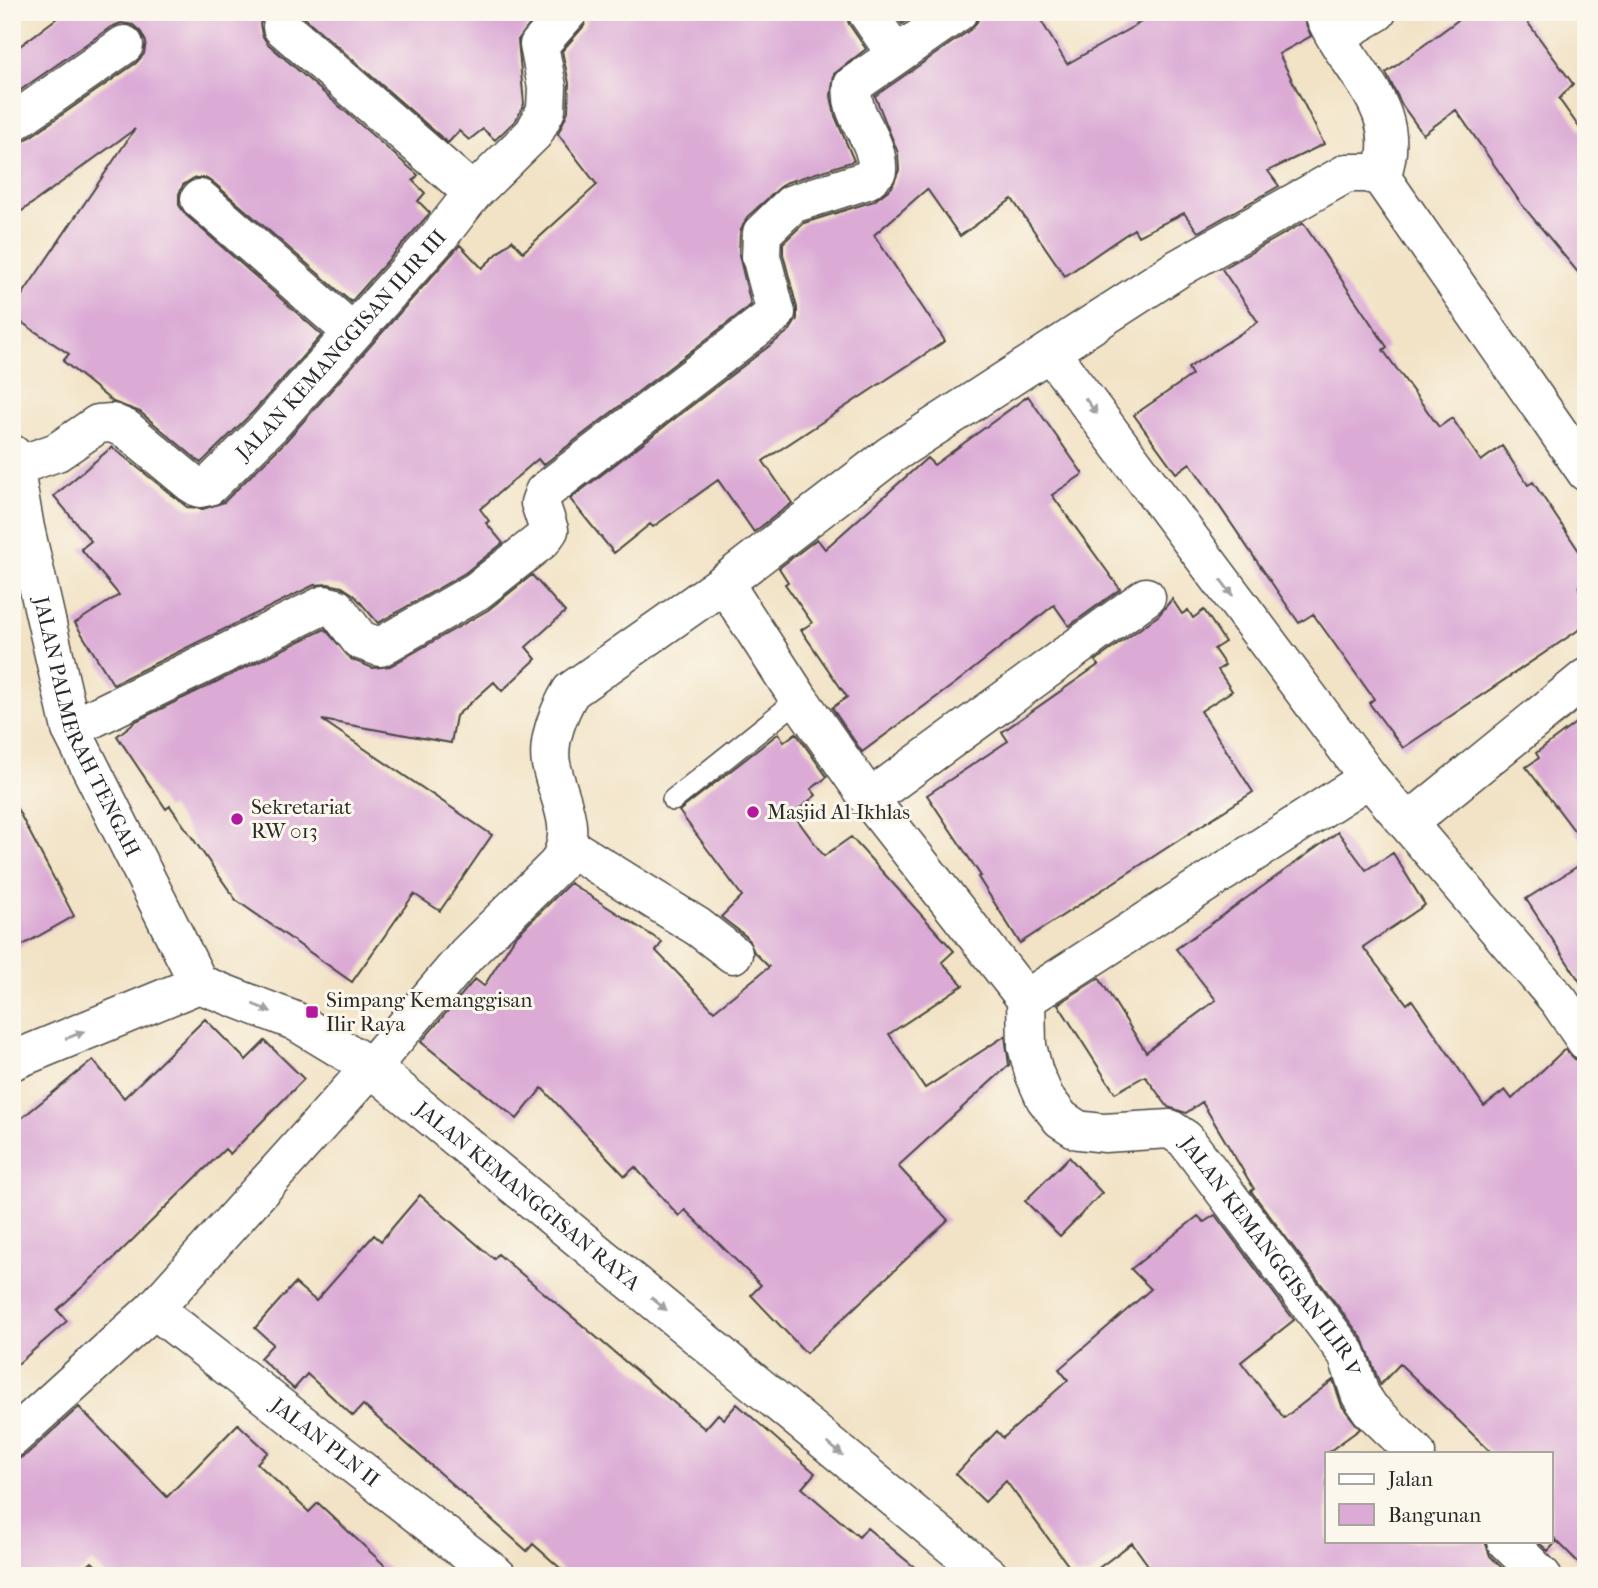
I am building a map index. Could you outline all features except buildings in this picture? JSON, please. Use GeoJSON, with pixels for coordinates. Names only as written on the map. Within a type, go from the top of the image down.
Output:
{"type":"FeatureCollection","features":[{"type":"Feature","properties":{"kind":"street","name":"JALAN KEMANGGISAN ILIR III"},"geometry":{"type":"LineString","coordinates":[[13,460],[57,452],[98,424],[112,423],[125,429],[191,483],[199,488],[209,486],[270,427],[442,234],[473,193],[534,133],[546,110],[547,87],[539,45],[568,12]]}},
{"type":"Feature","properties":{"kind":"street"},"geometry":{"type":"LineString","coordinates":[[867,12],[895,53]]}},
{"type":"Feature","properties":{"kind":"street"},"geometry":{"type":"LineString","coordinates":[[71,729],[324,605],[336,608],[360,640],[380,647],[477,591],[542,540],[549,530],[540,503],[544,492],[776,313],[759,244],[762,233],[792,204],[867,180],[877,171],[878,154],[856,113],[851,94],[853,85],[895,53],[958,12]]}},
{"type":"Feature","properties":{"kind":"street"},"geometry":{"type":"LineString","coordinates":[[1377,12],[1330,24],[1382,111],[1390,141],[1381,177]]}},
{"type":"Feature","properties":{"kind":"street"},"geometry":{"type":"LineString","coordinates":[[282,27],[473,193]]}},
{"type":"Feature","properties":{"kind":"street"},"geometry":{"type":"LineString","coordinates":[[12,123],[124,45]]}},
{"type":"Feature","properties":{"kind":"street"},"geometry":{"type":"LineString","coordinates":[[12,1438],[155,1309],[371,1067],[467,954],[558,864],[568,846],[568,825],[551,761],[558,712],[571,691],[724,583],[889,456],[1179,268],[1347,173],[1366,173],[1381,177],[1586,472]]}},
{"type":"Feature","properties":{"kind":"street"},"geometry":{"type":"LineString","coordinates":[[200,199],[352,332]]}},
{"type":"Feature","properties":{"kind":"street"},"geometry":{"type":"LineString","coordinates":[[1050,352],[1369,778],[1559,1001],[1586,1041]]}},
{"type":"Feature","properties":{"kind":"street","name":"JALAN PALMERAH TENGAH"},"geometry":{"type":"LineString","coordinates":[[13,460],[19,536],[71,729],[199,984]]}},
{"type":"Feature","properties":{"kind":"street"},"geometry":{"type":"LineString","coordinates":[[724,583],[799,699],[869,799],[1026,999],[1369,778]]}},
{"type":"Feature","properties":{"kind":"street"},"geometry":{"type":"LineString","coordinates":[[869,799],[1146,597]]}},
{"type":"Feature","properties":{"kind":"street"},"geometry":{"type":"LineString","coordinates":[[1409,822],[1586,678]]}},
{"type":"Feature","properties":{"kind":"street"},"geometry":{"type":"LineString","coordinates":[[568,846],[698,927],[733,954]]}},
{"type":"Feature","properties":{"kind":"street"},"geometry":{"type":"LineString","coordinates":[[12,1061],[199,984]]}},
{"type":"Feature","properties":{"kind":"street","name":"JALAN KEMANGGISAN RAYA"},"geometry":{"type":"LineString","coordinates":[[199,984],[295,1021],[371,1067],[989,1576]]}},
{"type":"Feature","properties":{"kind":"street","name":"JALAN KEMANGGISAN ILIR V"},"geometry":{"type":"LineString","coordinates":[[1026,999],[1027,1046],[1034,1073],[1045,1098],[1061,1119],[1078,1130],[1104,1133],[1170,1129],[1185,1139],[1347,1354],[1360,1394],[1370,1409],[1415,1452]]}},
{"type":"Feature","properties":{"kind":"street","name":"JALAN PLN II"},"geometry":{"type":"LineString","coordinates":[[155,1309],[497,1576]]}},
{"type":"Feature","properties":{"kind":"street"},"geometry":{"type":"LineString","coordinates":[[1507,1542],[1542,1576]]}},
{"type":"Feature","properties":{"kind":"lane"},"geometry":{"type":"LineString","coordinates":[[673,800],[799,699]]}},
{"type":"Feature","properties":{"kind":"place","name":"Masjid Al-Ikhlas"},"geometry":{"type":"Point","coordinates":[753,812]}},
{"type":"Feature","properties":{"kind":"place","name":"Sekretariat RW 013"},"geometry":{"type":"Point","coordinates":[237,819]}},
{"type":"Feature","properties":{"kind":"place","name":"Simpang Kemanggisan Ilir Raya"},"geometry":{"type":"Point","coordinates":[312,1012]}}]}
